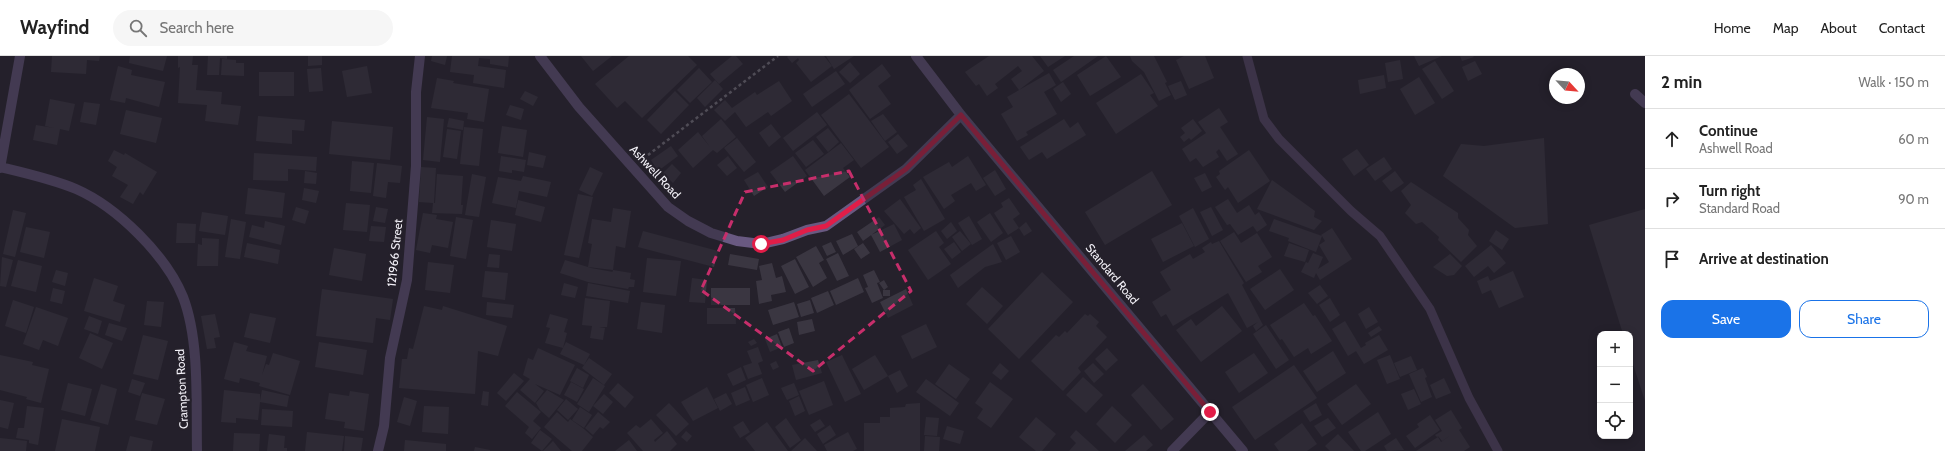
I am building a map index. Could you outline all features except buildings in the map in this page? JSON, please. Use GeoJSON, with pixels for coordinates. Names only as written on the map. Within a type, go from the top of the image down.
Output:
{"type":"FeatureCollection","features":[{"type":"Feature","properties":{"kind":"street"},"geometry":{"type":"LineString","coordinates":[[0,167],[20,56]]}},
{"type":"Feature","properties":{"kind":"street","name":"121966 Street"},"geometry":{"type":"LineString","coordinates":[[378,451],[384,426],[390,358],[407,280],[416,166],[416,92],[420,56]]}},
{"type":"Feature","properties":{"kind":"street","name":"Ashwell Road"},"geometry":{"type":"LineString","coordinates":[[540,56],[579,107],[668,207],[688,221],[711,233],[737,241],[761,244],[783,240],[807,230],[826,226],[906,169],[961,115]]}},
{"type":"Feature","properties":{"kind":"street","name":"Standard Road"},"geometry":{"type":"LineString","coordinates":[[916,56],[961,115],[1243,451]]}},
{"type":"Feature","properties":{"kind":"street"},"geometry":{"type":"LineString","coordinates":[[1635,94],[1645,103]]}},
{"type":"Feature","properties":{"kind":"street","name":"Crampton Road"},"geometry":{"type":"LineString","coordinates":[[0,167],[76,189],[105,205],[146,242],[169,271],[183,297],[189,321],[196,369],[197,451]]}},
{"type":"Feature","properties":{"kind":"street"},"geometry":{"type":"LineString","coordinates":[[1172,451],[1210,412]]}},
{"type":"Feature","properties":{"kind":"path"},"geometry":{"type":"LineString","coordinates":[[631,167],[669,141],[778,56]]}},
{"type":"Feature","properties":{"kind":"highlighted area"},"geometry":{"type":"Polygon","coordinates":[[[849,171],[911,291],[813,371],[701,290],[745,192],[849,171]]]}},
{"type":"Feature","properties":{"kind":"waterway"},"geometry":{"type":"LineString","coordinates":[[1247,56],[1264,119],[1279,139],[1351,211],[1380,236],[1430,309],[1469,398],[1498,451]]}},
{"type":"Feature","properties":{"kind":"route"},"geometry":{"type":"LineString","coordinates":[[761,244],[783,240],[807,230],[826,226],[845,214],[906,169],[961,115],[1210,412]]}}]}
